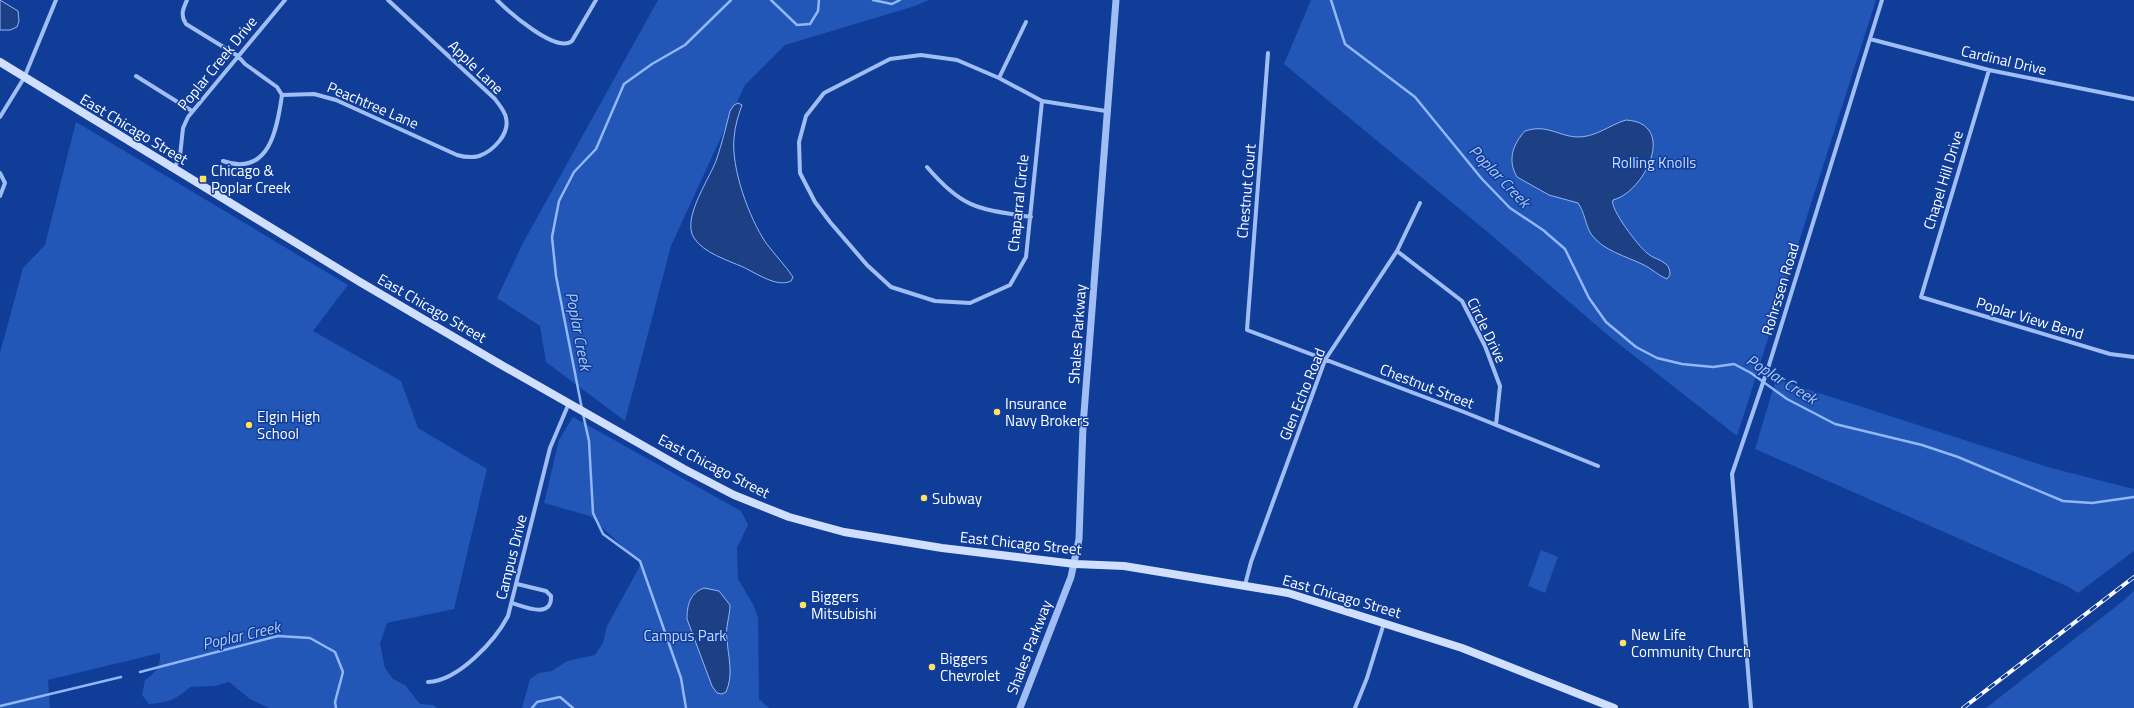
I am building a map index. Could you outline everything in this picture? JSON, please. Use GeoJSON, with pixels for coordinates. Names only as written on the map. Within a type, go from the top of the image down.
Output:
{"type":"FeatureCollection","features":[{"type":"Feature","properties":{"kind":"main road","name":"East Chicago Street"},"geometry":{"type":"LineString","coordinates":[[0,62],[360,282],[611,427],[734,495],[789,517],[844,532],[876,538],[958,550],[1075,564],[1124,566],[1245,585],[1288,594],[1462,648],[1614,708]]}},
{"type":"Feature","properties":{"kind":"street"},"geometry":{"type":"LineString","coordinates":[[0,117],[24,78],[56,0]]}},
{"type":"Feature","properties":{"kind":"street"},"geometry":{"type":"LineString","coordinates":[[187,0],[182,13],[182,19],[186,24],[238,56],[245,64],[277,88],[282,95],[272,138],[268,147],[259,159],[242,166],[223,162]]}},
{"type":"Feature","properties":{"kind":"street","name":"Poplar Creek Drive"},"geometry":{"type":"LineString","coordinates":[[174,169],[181,154],[184,123],[192,111],[285,0]]}},
{"type":"Feature","properties":{"kind":"street","name":"Apple Lane"},"geometry":{"type":"LineString","coordinates":[[388,0],[495,99],[505,113],[507,120],[502,137],[494,147],[478,156]]}},
{"type":"Feature","properties":{"kind":"street"},"geometry":{"type":"LineString","coordinates":[[496,0],[531,29],[556,41],[567,44],[572,41],[596,0]]}},
{"type":"Feature","properties":{"kind":"street","name":"Shales Parkway"},"geometry":{"type":"LineString","coordinates":[[1020,708],[1075,564],[1079,539],[1083,426],[1106,111],[1112,61],[1116,0]]}},
{"type":"Feature","properties":{"kind":"street","name":"Rohrssen Road"},"geometry":{"type":"LineString","coordinates":[[1751,708],[1732,474],[1768,365],[1882,0]]}},
{"type":"Feature","properties":{"kind":"street"},"geometry":{"type":"LineString","coordinates":[[999,78],[1026,22]]}},
{"type":"Feature","properties":{"kind":"street","name":"Cardinal Drive"},"geometry":{"type":"LineString","coordinates":[[1870,39],[1989,70],[2134,99]]}},
{"type":"Feature","properties":{"kind":"street","name":"Chestnut Court"},"geometry":{"type":"LineString","coordinates":[[1247,330],[1268,53]]}},
{"type":"Feature","properties":{"kind":"street","name":"Chaparral Circle"},"geometry":{"type":"LineString","coordinates":[[1042,102],[1026,257],[1010,285],[970,303],[935,301],[891,287],[867,265],[830,222],[815,202],[800,173],[799,142],[806,116],[824,93],[890,59],[921,55],[957,60],[999,78],[1042,102],[1106,111]]}},
{"type":"Feature","properties":{"kind":"street","name":"Chapel Hill Drive"},"geometry":{"type":"LineString","coordinates":[[1921,297],[1989,70]]}},
{"type":"Feature","properties":{"kind":"street"},"geometry":{"type":"LineString","coordinates":[[136,76],[192,111]]}},
{"type":"Feature","properties":{"kind":"street","name":"Peachtree Lane"},"geometry":{"type":"LineString","coordinates":[[282,95],[301,94],[325,96],[457,155],[478,156]]}},
{"type":"Feature","properties":{"kind":"street"},"geometry":{"type":"LineString","coordinates":[[927,167],[945,188],[965,203],[988,211],[1031,217]]}},
{"type":"Feature","properties":{"kind":"street"},"geometry":{"type":"LineString","coordinates":[[0,173],[5,183],[0,196]]}},
{"type":"Feature","properties":{"kind":"street","name":"Glen Echo Road"},"geometry":{"type":"LineString","coordinates":[[1245,585],[1251,562],[1325,360],[1397,251],[1420,203]]}},
{"type":"Feature","properties":{"kind":"street","name":"Circle Drive"},"geometry":{"type":"LineString","coordinates":[[1397,251],[1462,301],[1485,346],[1500,386],[1496,425]]}},
{"type":"Feature","properties":{"kind":"street","name":"Poplar View Bend"},"geometry":{"type":"LineString","coordinates":[[1921,297],[2110,354],[2134,358]]}},
{"type":"Feature","properties":{"kind":"street","name":"Chestnut Street"},"geometry":{"type":"LineString","coordinates":[[1247,330],[1496,425],[1598,466]]}},
{"type":"Feature","properties":{"kind":"street","name":"Campus Drive"},"geometry":{"type":"LineString","coordinates":[[428,682],[442,680],[448,676],[489,644],[502,626],[512,603],[550,448],[569,402]]}},
{"type":"Feature","properties":{"kind":"street"},"geometry":{"type":"LineString","coordinates":[[512,603],[543,610],[548,607],[551,601],[551,596],[546,591],[517,584]]}},
{"type":"Feature","properties":{"kind":"street"},"geometry":{"type":"LineString","coordinates":[[1355,708],[1367,678],[1384,623]]}},
{"type":"Feature","properties":{"kind":"green space"},"geometry":{"type":"Polygon","coordinates":[[[658,0],[929,0],[915,6],[785,45],[745,85],[671,246],[625,421],[546,362],[540,326],[497,298],[523,243],[658,0]]]}},
{"type":"Feature","properties":{"kind":"green space","name":"Rolling Knolls"},"geometry":{"type":"Polygon","coordinates":[[[1311,0],[1876,0],[1737,436],[1610,337],[1490,234],[1284,64],[1311,0]]]}},
{"type":"Feature","properties":{"kind":"green space","name":"Elgin High School"},"geometry":{"type":"Polygon","coordinates":[[[76,122],[348,285],[313,331],[401,381],[418,428],[487,469],[454,609],[387,623],[380,644],[385,668],[393,679],[405,685],[420,704],[433,705],[437,708],[269,708],[250,699],[229,682],[215,686],[190,687],[181,695],[171,700],[149,704],[142,695],[145,680],[157,669],[160,653],[48,680],[50,708],[0,708],[0,353],[23,268],[45,245],[76,122]]]}},
{"type":"Feature","properties":{"kind":"green space"},"geometry":{"type":"Polygon","coordinates":[[[1776,379],[2051,468],[2134,489],[2134,551],[2078,593],[2069,587],[1755,449],[1776,379]]]}},
{"type":"Feature","properties":{"kind":"green space","name":"Campus Park"},"geometry":{"type":"Polygon","coordinates":[[[573,417],[741,511],[748,525],[737,548],[738,579],[754,606],[758,618],[759,699],[769,708],[522,708],[530,679],[539,673],[552,671],[567,661],[595,655],[603,643],[607,626],[641,564],[590,516],[544,503],[559,440],[573,417]]]}},
{"type":"Feature","properties":{"kind":"green space"},"geometry":{"type":"Polygon","coordinates":[[[1541,550],[1558,557],[1545,593],[1528,586],[1541,550]]]}},
{"type":"Feature","properties":{"kind":"green space"},"geometry":{"type":"Polygon","coordinates":[[[2134,591],[2134,708],[1986,708],[2123,601],[2134,591]]]}},
{"type":"Feature","properties":{"kind":"shaded area"},"geometry":{"type":"Polygon","coordinates":[[[0,0],[18,11],[19,21],[17,27],[10,30],[0,30],[0,0]]]}},
{"type":"Feature","properties":{"kind":"shaded area"},"geometry":{"type":"Polygon","coordinates":[[[738,103],[742,105],[735,129],[734,150],[738,178],[753,220],[760,233],[766,243],[793,277],[791,281],[785,283],[779,283],[767,279],[710,252],[698,243],[691,230],[691,220],[694,209],[717,158],[730,111],[734,105],[738,103]]]}},
{"type":"Feature","properties":{"kind":"shaded area"},"geometry":{"type":"Polygon","coordinates":[[[1626,120],[1642,124],[1650,133],[1653,145],[1651,158],[1645,172],[1636,185],[1625,194],[1613,200],[1613,204],[1620,219],[1643,249],[1649,255],[1664,262],[1668,266],[1670,275],[1667,279],[1644,265],[1602,245],[1591,234],[1578,203],[1549,195],[1517,177],[1512,164],[1513,152],[1517,141],[1525,131],[1532,129],[1545,129],[1569,136],[1583,137],[1626,120]]]}},
{"type":"Feature","properties":{"kind":"shaded area"},"geometry":{"type":"Polygon","coordinates":[[[704,588],[719,591],[730,605],[727,635],[730,679],[726,692],[722,694],[717,693],[712,686],[687,619],[689,604],[692,596],[704,588]]]}},
{"type":"Feature","properties":{"kind":"waterway","name":"Poplar Creek"},"geometry":{"type":"LineString","coordinates":[[582,409],[556,276],[552,237],[559,201],[574,172],[596,149],[624,84],[652,64],[685,45],[731,0]]}},
{"type":"Feature","properties":{"kind":"waterway","name":"Poplar Creek"},"geometry":{"type":"LineString","coordinates":[[771,0],[797,25],[810,24],[818,11],[819,0]]}},
{"type":"Feature","properties":{"kind":"waterway","name":"Poplar Creek"},"geometry":{"type":"LineString","coordinates":[[873,0],[892,4],[900,0]]}},
{"type":"Feature","properties":{"kind":"waterway","name":"Poplar Creek"},"geometry":{"type":"LineString","coordinates":[[1331,0],[1345,44],[1415,97],[1482,179],[1510,208],[1543,230],[1565,249],[1589,298],[1606,322],[1636,347],[1657,358],[1682,364],[1713,367],[1734,364],[1751,373],[1787,399],[1835,424],[1922,445],[1958,457],[2063,501],[2092,503],[2134,497]]}},
{"type":"Feature","properties":{"kind":"waterway","name":"Poplar Creek"},"geometry":{"type":"LineString","coordinates":[[583,414],[589,441],[593,513],[603,534],[640,561],[681,678],[686,708]]}},
{"type":"Feature","properties":{"kind":"waterway","name":"Poplar Creek"},"geometry":{"type":"LineString","coordinates":[[140,672],[278,636],[310,638],[335,652],[343,672],[335,702],[336,708]]}},
{"type":"Feature","properties":{"kind":"waterway","name":"Poplar Creek"},"geometry":{"type":"LineString","coordinates":[[0,706],[121,677]]}},
{"type":"Feature","properties":{"kind":"waterway","name":"Poplar Creek"},"geometry":{"type":"LineString","coordinates":[[532,708],[537,702],[560,697],[573,708]]}},
{"type":"Feature","properties":{"kind":"railway"},"geometry":{"type":"LineString","coordinates":[[1963,708],[2134,577]]}},
{"type":"Feature","properties":{"kind":"place","name":"Chicago & Poplar Creek"},"geometry":{"type":"Point","coordinates":[203,179]}},
{"type":"Feature","properties":{"kind":"place","name":"Insurance Navy Brokers"},"geometry":{"type":"Point","coordinates":[997,412]}},
{"type":"Feature","properties":{"kind":"place","name":"Elgin High School"},"geometry":{"type":"Point","coordinates":[249,425]}},
{"type":"Feature","properties":{"kind":"place","name":"Subway"},"geometry":{"type":"Point","coordinates":[924,498]}},
{"type":"Feature","properties":{"kind":"place","name":"Biggers Mitsubishi"},"geometry":{"type":"Point","coordinates":[803,605]}},
{"type":"Feature","properties":{"kind":"place","name":"New Life Community Church"},"geometry":{"type":"Point","coordinates":[1623,643]}},
{"type":"Feature","properties":{"kind":"place","name":"Biggers Chevrolet"},"geometry":{"type":"Point","coordinates":[932,667]}}]}
